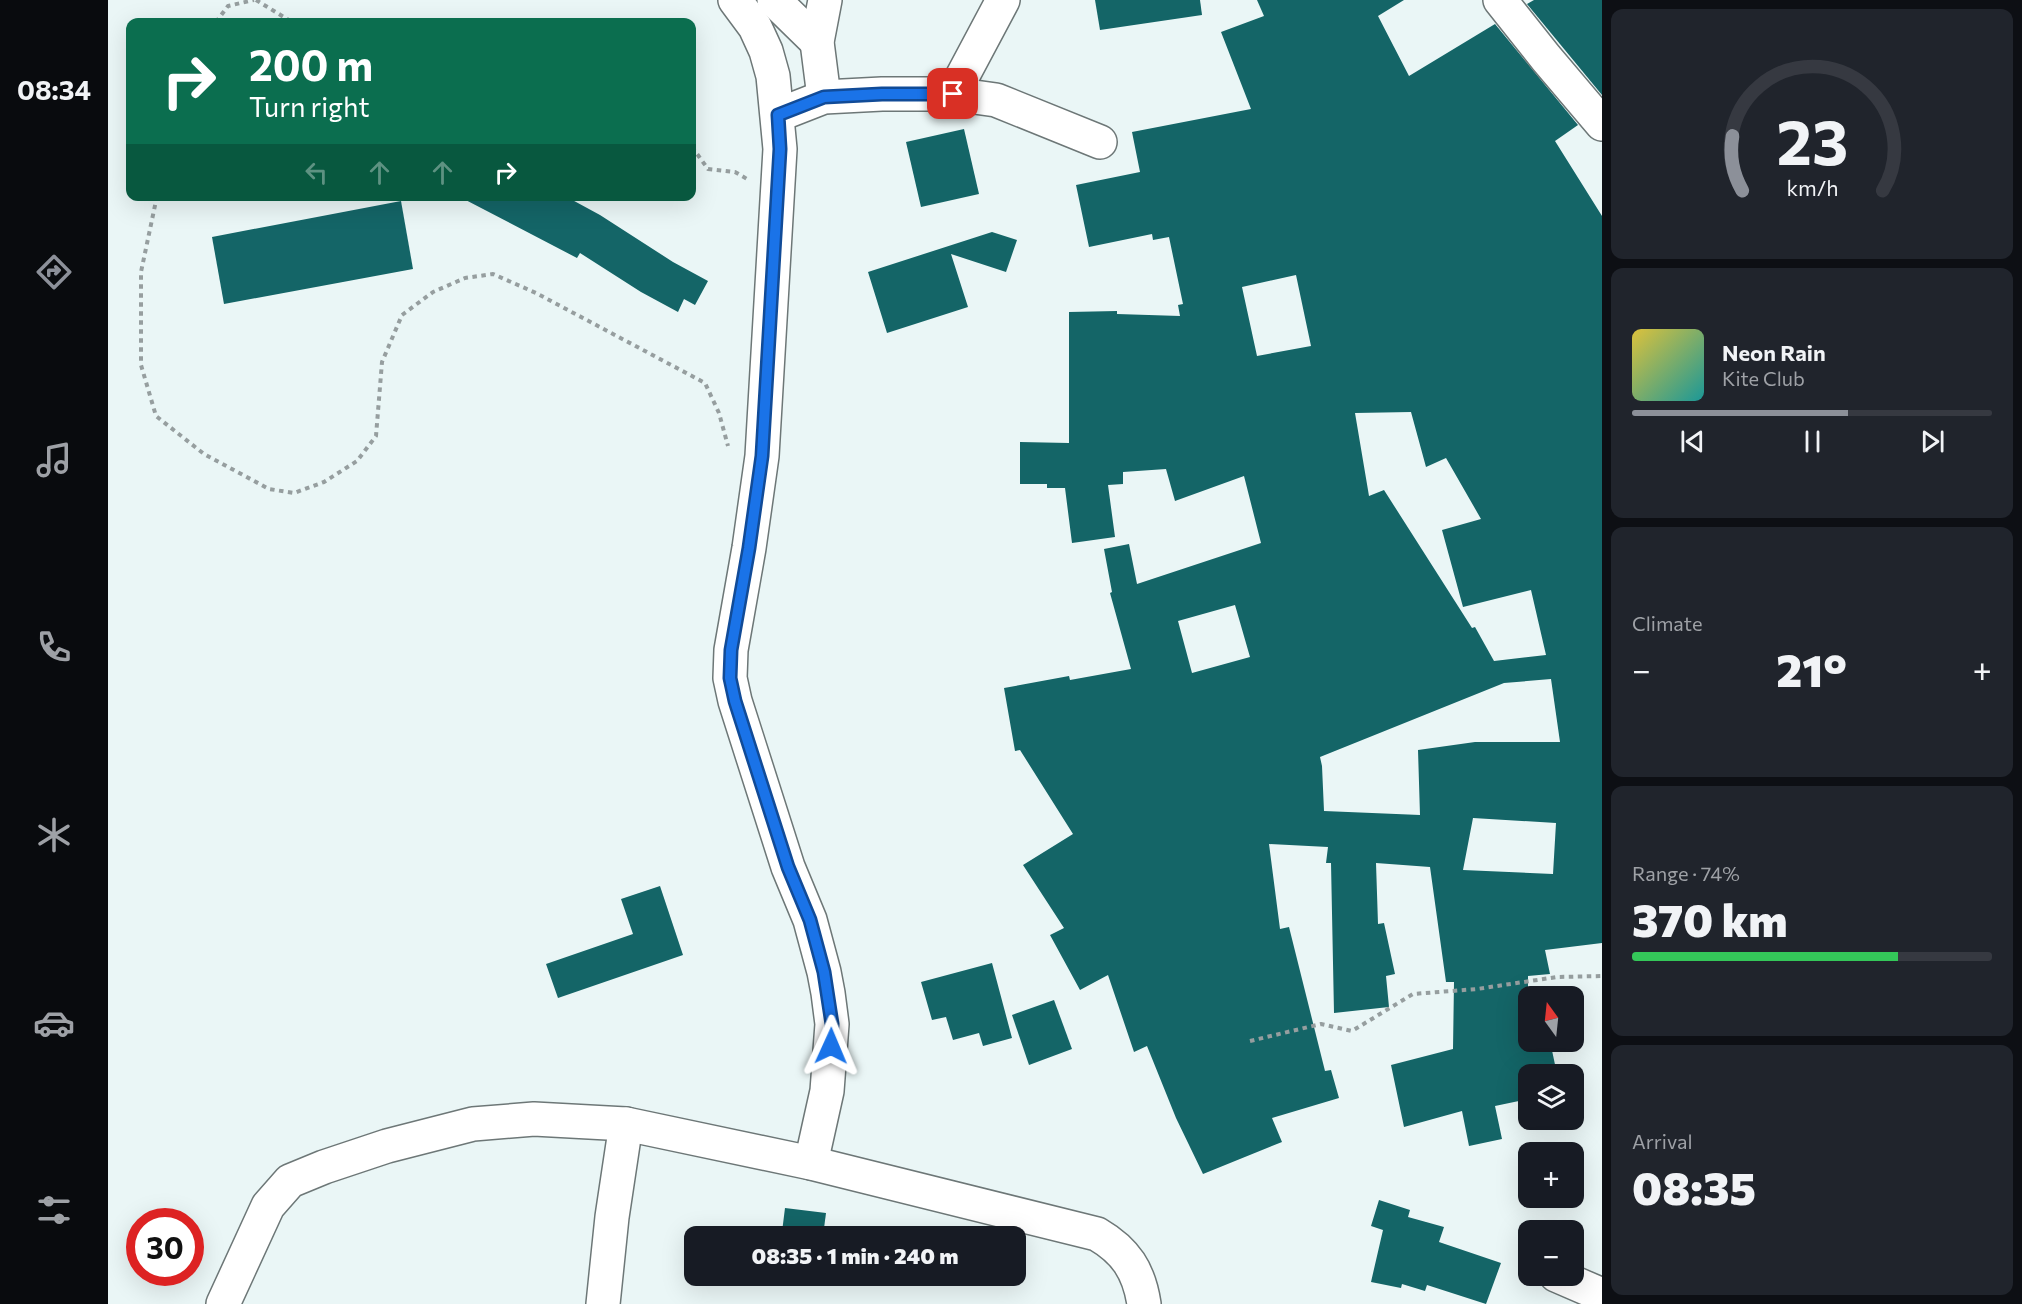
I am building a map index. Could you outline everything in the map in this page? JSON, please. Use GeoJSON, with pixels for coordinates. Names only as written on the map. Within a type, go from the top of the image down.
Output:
{"type":"FeatureCollection","features":[{"type":"Feature","properties":{"kind":"street"},"geometry":{"type":"LineString","coordinates":[[735,0],[755,27],[766,51],[773,76],[780,149],[762,456],[731,650],[730,678],[735,701],[788,867],[810,920],[824,972],[832,1024],[827,1091],[811,1163]]}},
{"type":"Feature","properties":{"kind":"street"},"geometry":{"type":"LineString","coordinates":[[774,0],[817,42]]}},
{"type":"Feature","properties":{"kind":"street"},"geometry":{"type":"LineString","coordinates":[[824,97],[817,42],[825,0]]}},
{"type":"Feature","properties":{"kind":"street"},"geometry":{"type":"LineString","coordinates":[[953,94],[1002,0]]}},
{"type":"Feature","properties":{"kind":"street"},"geometry":{"type":"LineString","coordinates":[[1500,0],[1602,124]]}},
{"type":"Feature","properties":{"kind":"street"},"geometry":{"type":"LineString","coordinates":[[778,115],[824,97],[953,94],[996,100],[1100,142]]}},
{"type":"Feature","properties":{"kind":"street"},"geometry":{"type":"LineString","coordinates":[[223,1304],[268,1206],[290,1181],[387,1146],[473,1124],[534,1119],[626,1124],[811,1163],[1097,1234],[1115,1245],[1129,1263],[1140,1282],[1144,1304]]}},
{"type":"Feature","properties":{"kind":"street"},"geometry":{"type":"LineString","coordinates":[[603,1304],[612,1217],[626,1124]]}},
{"type":"Feature","properties":{"kind":"street"},"geometry":{"type":"LineString","coordinates":[[1581,1286],[1602,1295]]}},
{"type":"Feature","properties":{"kind":"path"},"geometry":{"type":"LineString","coordinates":[[219,18],[228,6],[255,0],[285,18]]}},
{"type":"Feature","properties":{"kind":"path"},"geometry":{"type":"LineString","coordinates":[[696,152],[708,169],[735,172],[776,196]]}},
{"type":"Feature","properties":{"kind":"path"},"geometry":{"type":"LineString","coordinates":[[156,201],[141,272],[141,365],[156,416],[204,454],[269,489],[294,493],[324,482],[357,461],[376,436],[381,362],[402,315],[433,292],[465,278],[493,274],[536,293],[705,383],[719,413],[730,453]]}},
{"type":"Feature","properties":{"kind":"path"},"geometry":{"type":"LineString","coordinates":[[1250,1041],[1321,1024],[1352,1031],[1413,994],[1477,989],[1557,977],[1602,976]]}},
{"type":"Feature","properties":{"kind":"building"},"geometry":{"type":"Polygon","coordinates":[[[1095,0],[1200,0],[1202,15],[1100,30],[1095,0]]]}},
{"type":"Feature","properties":{"kind":"building"},"geometry":{"type":"Polygon","coordinates":[[[1257,0],[1404,0],[1378,16],[1409,76],[1495,24],[1578,125],[1555,141],[1602,216],[1602,943],[1545,950],[1550,974],[1528,976],[1528,986],[1518,986],[1518,1052],[1552,1052],[1555,1064],[1518,1064],[1518,1101],[1495,1106],[1502,1139],[1469,1146],[1462,1111],[1404,1127],[1391,1065],[1453,1049],[1454,982],[1446,982],[1430,867],[1376,863],[1378,924],[1384,923],[1395,974],[1386,976],[1389,1007],[1334,1013],[1331,863],[1326,863],[1328,847],[1269,844],[1280,929],[1289,927],[1325,1071],[1331,1070],[1339,1098],[1272,1118],[1282,1142],[1203,1174],[1176,1118],[1147,1046],[1134,1052],[1108,975],[1080,990],[1050,935],[1064,928],[1023,865],[1073,834],[1020,750],[1015,751],[1004,688],[1069,676],[1070,680],[1131,669],[1110,593],[1112,592],[1104,549],[1129,544],[1137,584],[1261,543],[1244,476],[1175,501],[1166,469],[1123,472],[1123,484],[1108,485],[1115,537],[1072,543],[1065,488],[1047,488],[1047,484],[1020,484],[1020,442],[1069,443],[1069,312],[1117,311],[1117,314],[1180,316],[1178,305],[1183,304],[1169,237],[1153,240],[1152,234],[1089,247],[1076,185],[1140,172],[1132,132],[1251,109],[1221,32],[1264,16],[1257,0]],[[1296,275],[1242,287],[1257,356],[1311,346],[1296,275]],[[1411,412],[1355,413],[1369,496],[1384,490],[1472,628],[1475,627],[1494,661],[1546,655],[1531,590],[1463,607],[1442,530],[1481,519],[1446,458],[1426,467],[1411,412]],[[1235,605],[1178,621],[1192,673],[1250,657],[1235,605]],[[1551,679],[1504,683],[1320,757],[1324,811],[1420,815],[1418,750],[1475,742],[1560,742],[1551,679]],[[1473,818],[1463,870],[1553,874],[1556,823],[1473,818]]]}},
{"type":"Feature","properties":{"kind":"building"},"geometry":{"type":"Polygon","coordinates":[[[1534,0],[1602,0],[1602,95],[1527,4],[1534,0]]]}},
{"type":"Feature","properties":{"kind":"building"},"geometry":{"type":"Polygon","coordinates":[[[964,129],[979,194],[921,207],[906,142],[964,129]]]}},
{"type":"Feature","properties":{"kind":"building"},"geometry":{"type":"Polygon","coordinates":[[[401,201],[413,269],[224,304],[212,237],[401,201]]]}},
{"type":"Feature","properties":{"kind":"building"},"geometry":{"type":"Polygon","coordinates":[[[468,201],[574,201],[708,281],[695,305],[684,299],[678,312],[641,292],[580,253],[577,258],[468,201]]]}},
{"type":"Feature","properties":{"kind":"building"},"geometry":{"type":"Polygon","coordinates":[[[992,232],[1017,240],[1006,272],[951,254],[968,307],[887,333],[868,272],[992,232]]]}},
{"type":"Feature","properties":{"kind":"building"},"geometry":{"type":"Polygon","coordinates":[[[660,886],[683,955],[558,998],[546,964],[633,934],[621,899],[660,886]]]}},
{"type":"Feature","properties":{"kind":"building"},"geometry":{"type":"Polygon","coordinates":[[[992,963],[1012,1038],[983,1046],[979,1033],[953,1040],[946,1017],[932,1020],[921,982],[992,963]]]}},
{"type":"Feature","properties":{"kind":"building"},"geometry":{"type":"Polygon","coordinates":[[[1054,1000],[1072,1049],[1029,1065],[1012,1015],[1054,1000]]]}},
{"type":"Feature","properties":{"kind":"building"},"geometry":{"type":"Polygon","coordinates":[[[1379,1200],[1410,1210],[1408,1217],[1444,1227],[1439,1242],[1501,1263],[1486,1304],[1427,1285],[1425,1291],[1402,1284],[1401,1288],[1371,1282],[1383,1230],[1371,1226],[1379,1200]]]}},
{"type":"Feature","properties":{"kind":"building"},"geometry":{"type":"Polygon","coordinates":[[[785,1208],[826,1213],[824,1226],[783,1226],[785,1208]]]}},
{"type":"Feature","properties":{"kind":"route"},"geometry":{"type":"LineString","coordinates":[[831,1046],[832,1024],[824,972],[810,920],[788,867],[735,701],[730,678],[731,650],[762,456],[780,149],[778,115],[824,97],[953,94]]}}]}
